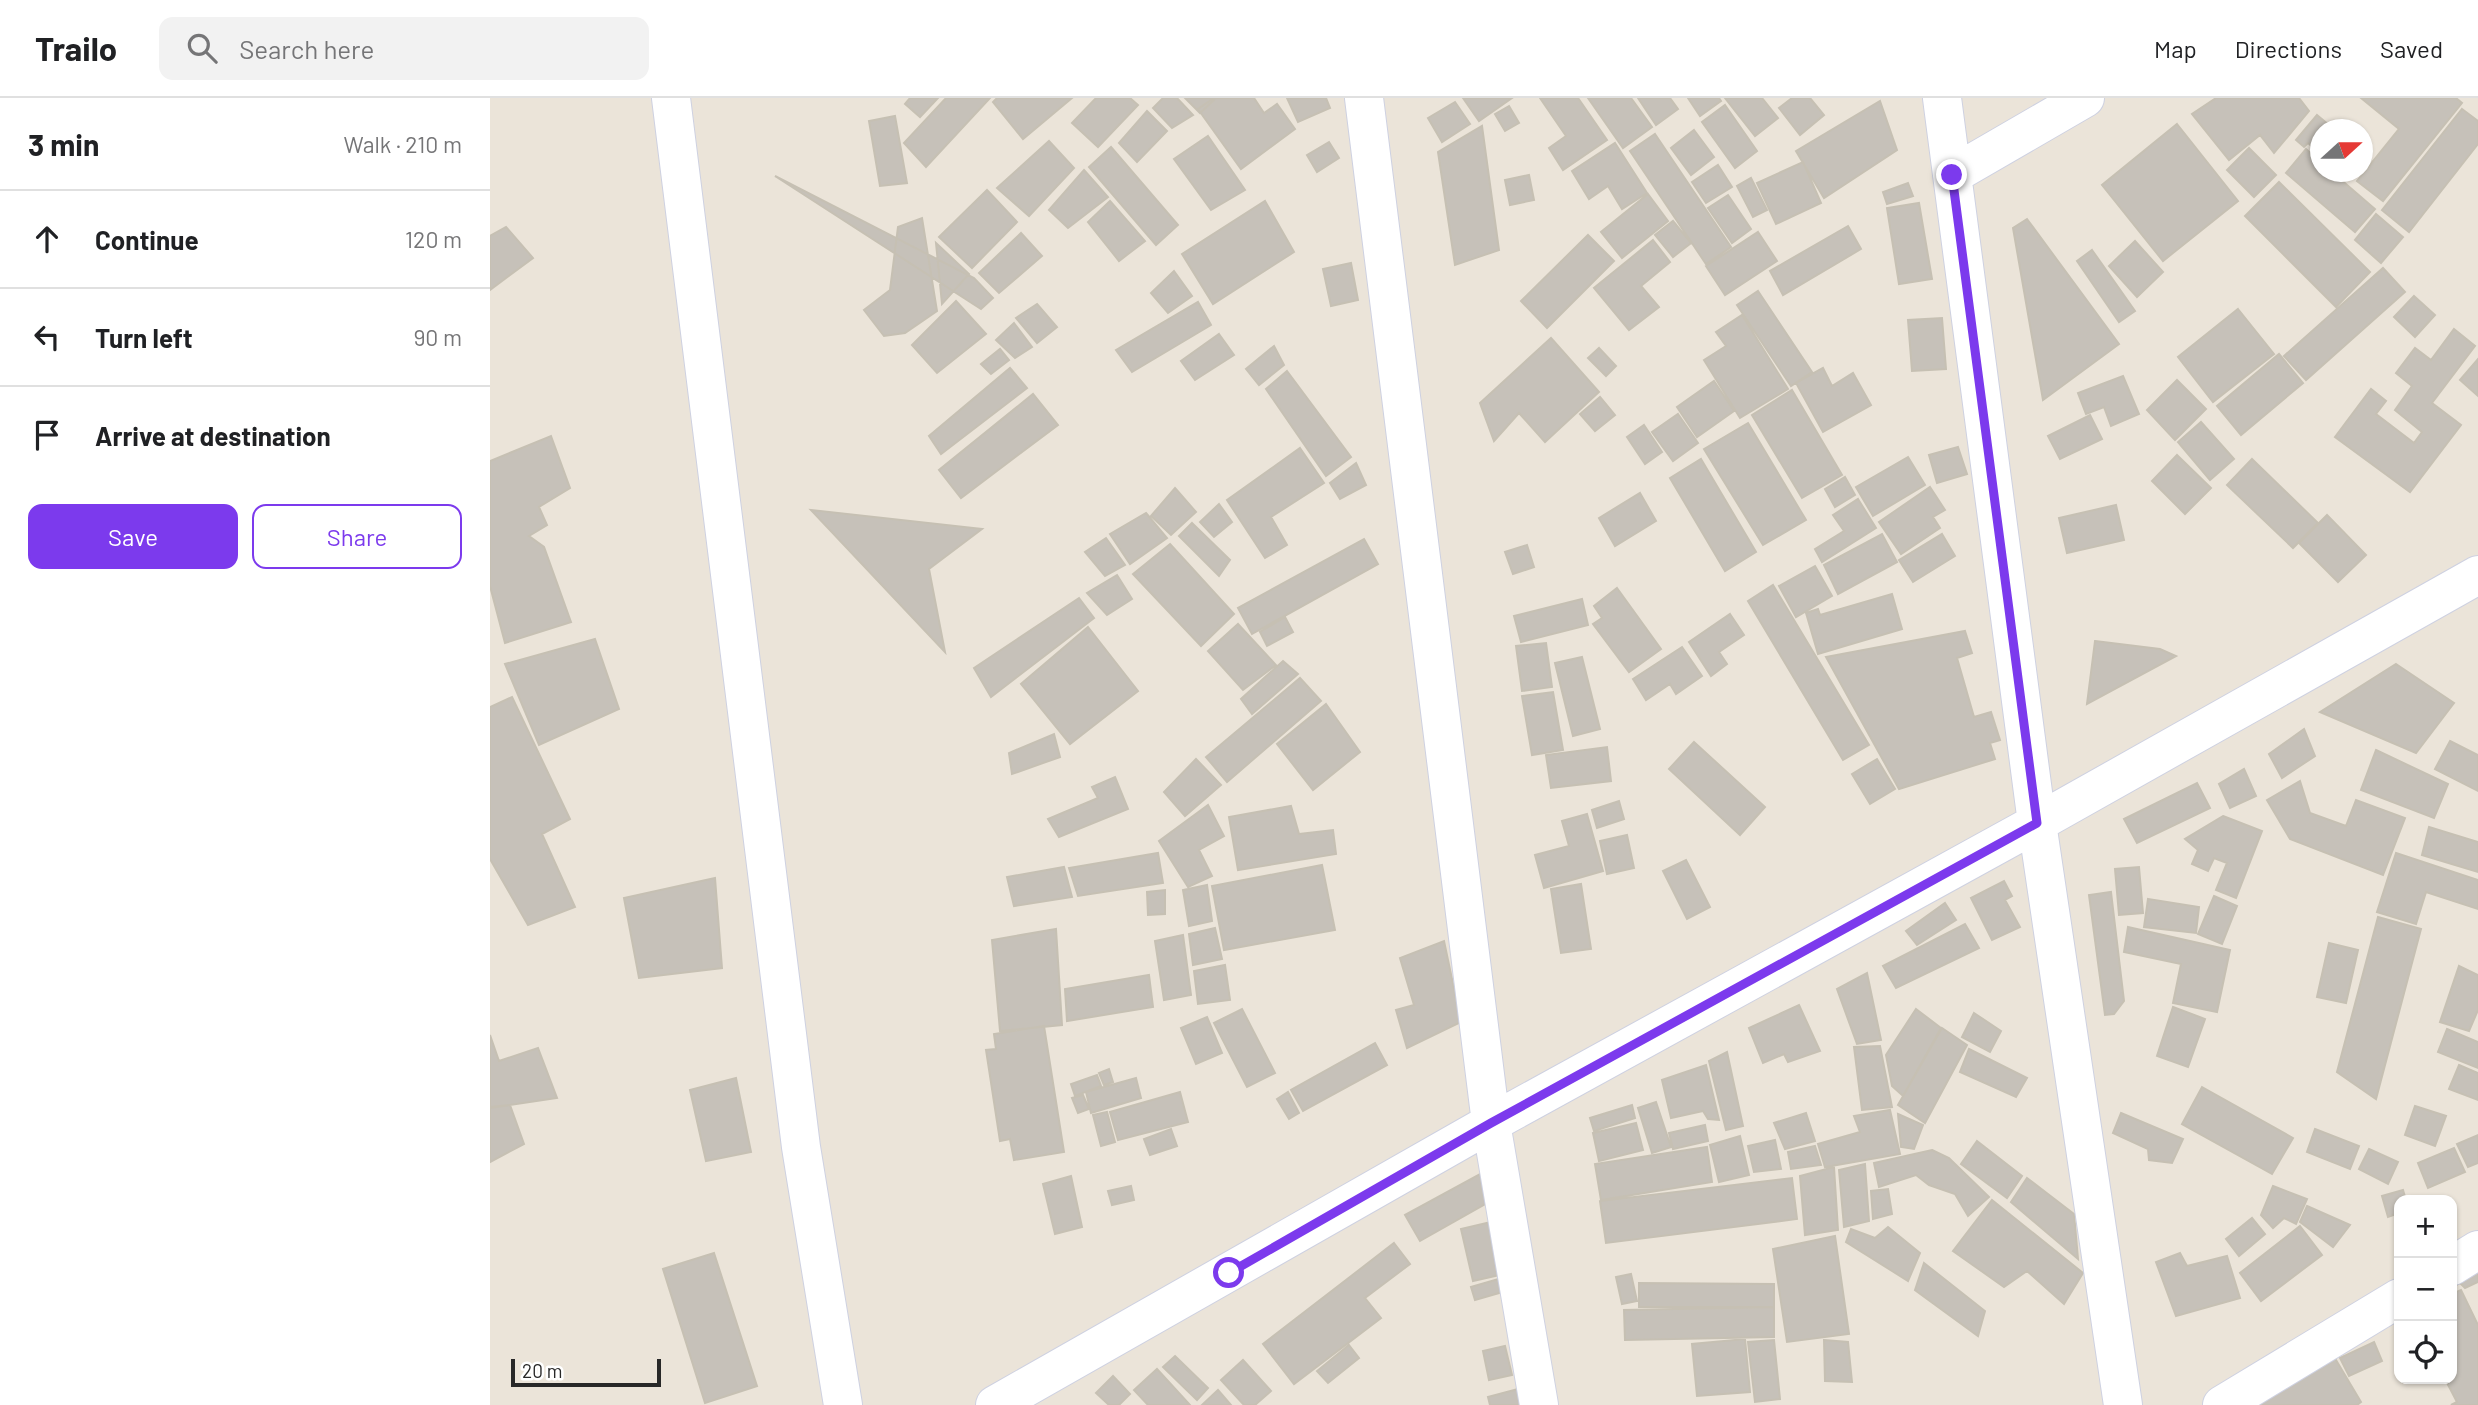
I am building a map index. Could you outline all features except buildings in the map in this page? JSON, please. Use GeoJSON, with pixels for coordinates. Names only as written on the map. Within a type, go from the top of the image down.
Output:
{"type":"FeatureCollection","features":[{"type":"Feature","properties":{"kind":"street"},"geometry":{"type":"LineString","coordinates":[[671,98],[801,1147],[843,1405]]}},
{"type":"Feature","properties":{"kind":"street"},"geometry":{"type":"LineString","coordinates":[[1364,98],[1491,1123],[1539,1405]]}},
{"type":"Feature","properties":{"kind":"street"},"geometry":{"type":"LineString","coordinates":[[1941,98],[2037,823],[2123,1405]]}},
{"type":"Feature","properties":{"kind":"street"},"geometry":{"type":"LineString","coordinates":[[1952,175],[2085,98]]}},
{"type":"Feature","properties":{"kind":"street"},"geometry":{"type":"LineString","coordinates":[[995,1405],[1491,1123],[2037,823],[2478,575]]}},
{"type":"Feature","properties":{"kind":"street"},"geometry":{"type":"LineString","coordinates":[[2457,1263],[2478,1250]]}},
{"type":"Feature","properties":{"kind":"street"},"geometry":{"type":"LineString","coordinates":[[2222,1405],[2394,1301]]}},
{"type":"Feature","properties":{"kind":"route"},"geometry":{"type":"LineString","coordinates":[[1229,1273],[1491,1123],[2037,823],[1952,175]]}}]}
